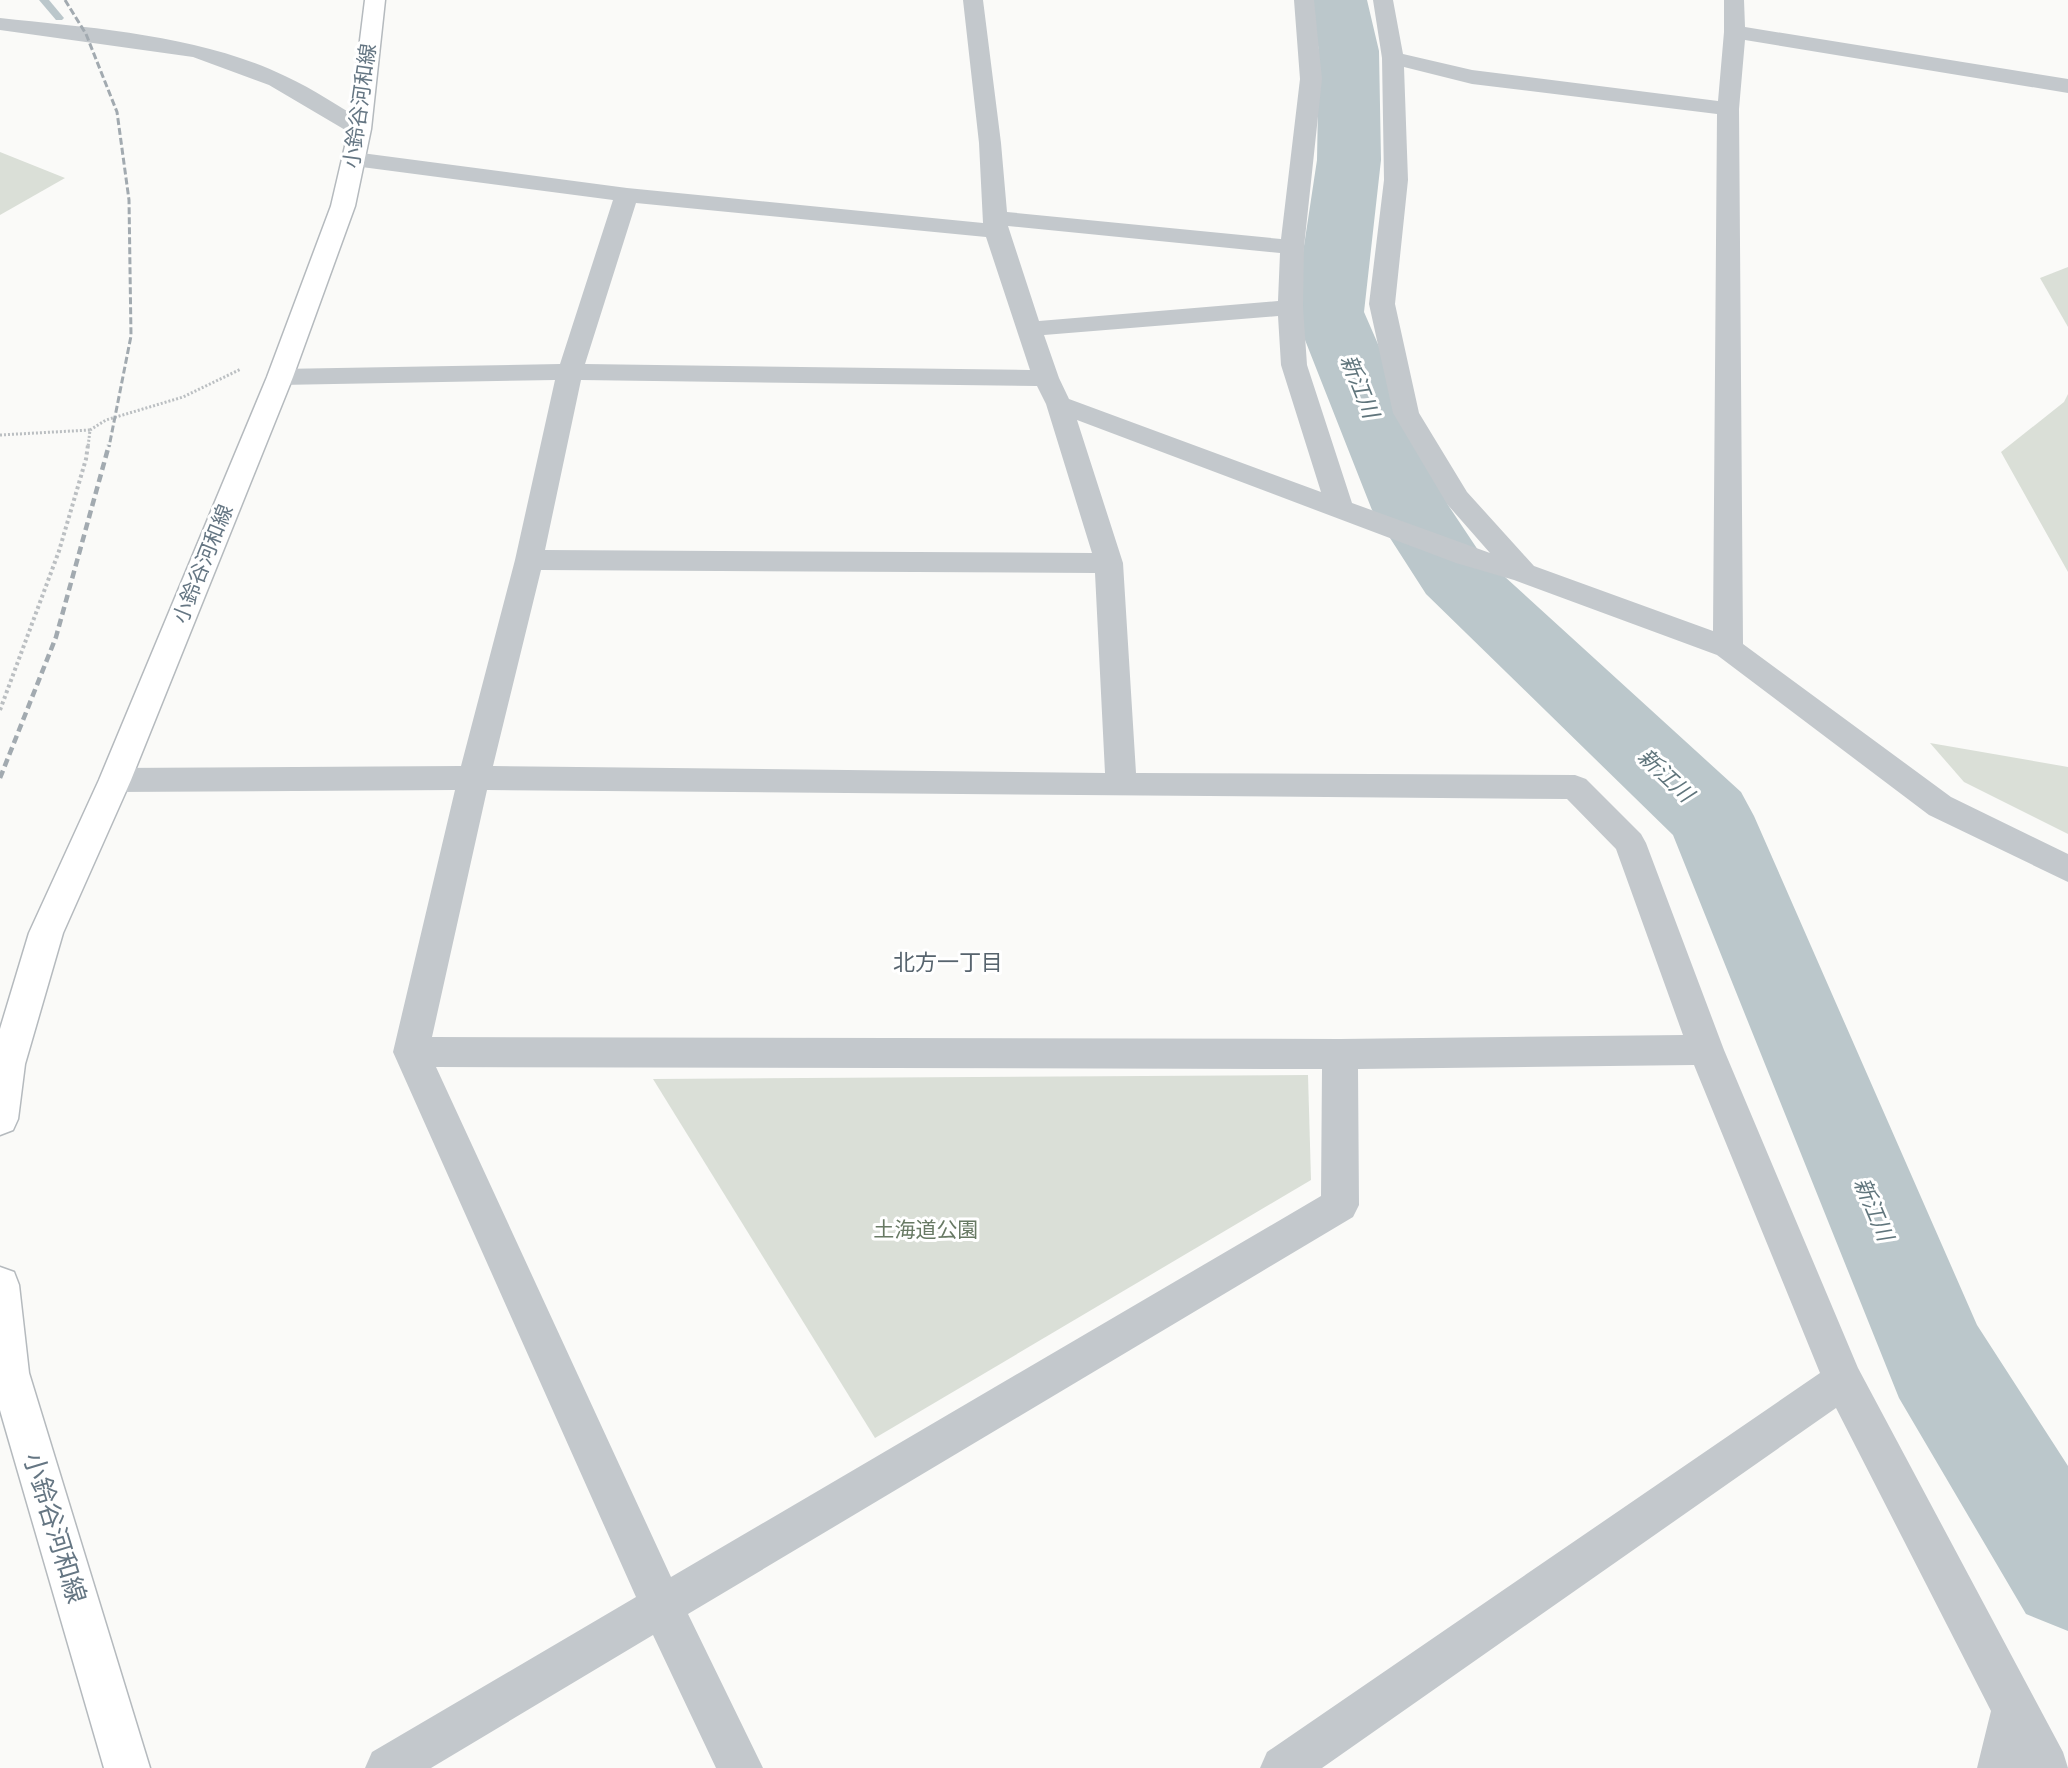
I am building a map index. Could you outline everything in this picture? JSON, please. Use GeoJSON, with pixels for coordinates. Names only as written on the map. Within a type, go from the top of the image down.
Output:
{"type":"FeatureCollection","features":[{"type":"Feature","properties":{"kind":"main road","name":"小鈴谷河和線"},"geometry":{"type":"LineString","coordinates":[[0,1119],[7,1064],[46,933],[115,780],[284,367],[343,206],[360,129],[375,0]]}},
{"type":"Feature","properties":{"kind":"main road","name":"小鈴谷河和線"},"geometry":{"type":"LineString","coordinates":[[0,1285],[9,1373],[127,1768]]}},
{"type":"Feature","properties":{"kind":"street"},"geometry":{"type":"LineString","coordinates":[[973,0],[990,143],[995,225],[1046,378],[1059,404],[1109,563],[1121,785]]}},
{"type":"Feature","properties":{"kind":"street"},"geometry":{"type":"LineString","coordinates":[[1304,0],[1311,79],[1292,247],[1290,307],[1294,365],[1340,509]]}},
{"type":"Feature","properties":{"kind":"street"},"geometry":{"type":"LineString","coordinates":[[1383,0],[1393,58],[1396,180],[1382,304],[1406,413],[1456,498],[1524,573]]}},
{"type":"Feature","properties":{"kind":"street"},"geometry":{"type":"LineString","coordinates":[[1728,648],[1728,109],[1735,32],[1734,0]]}},
{"type":"Feature","properties":{"kind":"street"},"geometry":{"type":"LineString","coordinates":[[0,24],[197,51],[277,80],[360,129]]}},
{"type":"Feature","properties":{"kind":"street"},"geometry":{"type":"LineString","coordinates":[[1735,32],[2068,86]]}},
{"type":"Feature","properties":{"kind":"street"},"geometry":{"type":"LineString","coordinates":[[1393,58],[1472,77],[1728,109]]}},
{"type":"Feature","properties":{"kind":"street"},"geometry":{"type":"LineString","coordinates":[[354,159],[627,195],[1292,247]]}},
{"type":"Feature","properties":{"kind":"street"},"geometry":{"type":"LineString","coordinates":[[627,195],[570,372],[529,560],[474,778],[411,1052],[662,1606],[740,1768]]}},
{"type":"Feature","properties":{"kind":"street"},"geometry":{"type":"LineString","coordinates":[[1030,329],[1290,307]]}},
{"type":"Feature","properties":{"kind":"street"},"geometry":{"type":"LineString","coordinates":[[284,367],[1046,378]]}},
{"type":"Feature","properties":{"kind":"street"},"geometry":{"type":"LineString","coordinates":[[1059,404],[1467,556],[1524,573],[1728,648],[1940,806],[2068,869]]}},
{"type":"Feature","properties":{"kind":"street"},"geometry":{"type":"LineString","coordinates":[[529,560],[1109,563]]}},
{"type":"Feature","properties":{"kind":"street"},"geometry":{"type":"LineString","coordinates":[[115,780],[474,778],[1575,787],[1630,843],[1706,1050],[1843,1380],[2047,1768]]}},
{"type":"Feature","properties":{"kind":"street"},"geometry":{"type":"LineString","coordinates":[[411,1052],[1340,1054],[1706,1050]]}},
{"type":"Feature","properties":{"kind":"street"},"geometry":{"type":"LineString","coordinates":[[388,1768],[1340,1205],[1340,1054]]}},
{"type":"Feature","properties":{"kind":"street"},"geometry":{"type":"LineString","coordinates":[[1289,1766],[1843,1380]]}},
{"type":"Feature","properties":{"kind":"street"},"geometry":{"type":"LineString","coordinates":[[2000,1768],[2014,1709]]}},
{"type":"Feature","properties":{"kind":"path"},"geometry":{"type":"LineString","coordinates":[[0,435],[90,430],[106,420],[183,397],[261,358],[284,367]]}},
{"type":"Feature","properties":{"kind":"path"},"geometry":{"type":"LineString","coordinates":[[0,710],[59,552],[86,459],[90,430]]}},
{"type":"Feature","properties":{"kind":"green space"},"geometry":{"type":"Polygon","coordinates":[[[0,152],[65,178],[0,215],[0,152]]]}},
{"type":"Feature","properties":{"kind":"green space"},"geometry":{"type":"Polygon","coordinates":[[[2068,267],[2068,327],[2040,278],[2068,267]]]}},
{"type":"Feature","properties":{"kind":"green space"},"geometry":{"type":"Polygon","coordinates":[[[2068,394],[2068,572],[2001,452],[2064,402],[2068,394]]]}},
{"type":"Feature","properties":{"kind":"green space"},"geometry":{"type":"Polygon","coordinates":[[[1930,743],[2068,767],[2068,834],[1964,782],[1930,743]]]}},
{"type":"Feature","properties":{"kind":"green space","name":"土海道公園"},"geometry":{"type":"Polygon","coordinates":[[[1308,1075],[1311,1180],[875,1438],[653,1079],[1308,1075]]]}},
{"type":"Feature","properties":{"kind":"waterway"},"geometry":{"type":"LineString","coordinates":[[44,0],[59,18]]}},
{"type":"Feature","properties":{"kind":"waterway","name":"新江川"},"geometry":{"type":"LineString","coordinates":[[1338,0],[1349,51],[1349,160],[1329,312],[1411,510],[1454,575],[1710,816],[1938,1361],[2068,1572]]}},
{"type":"Feature","properties":{"kind":"railway"},"geometry":{"type":"LineString","coordinates":[[65,0],[86,34],[117,112],[129,200],[131,336],[109,447]]}},
{"type":"Feature","properties":{"kind":"railway"},"geometry":{"type":"LineString","coordinates":[[0,778],[56,637],[109,445]]}},
{"type":"Feature","properties":{"kind":"district","name":"北方一丁目"},"geometry":{"type":"Point","coordinates":[948,962]}}]}
